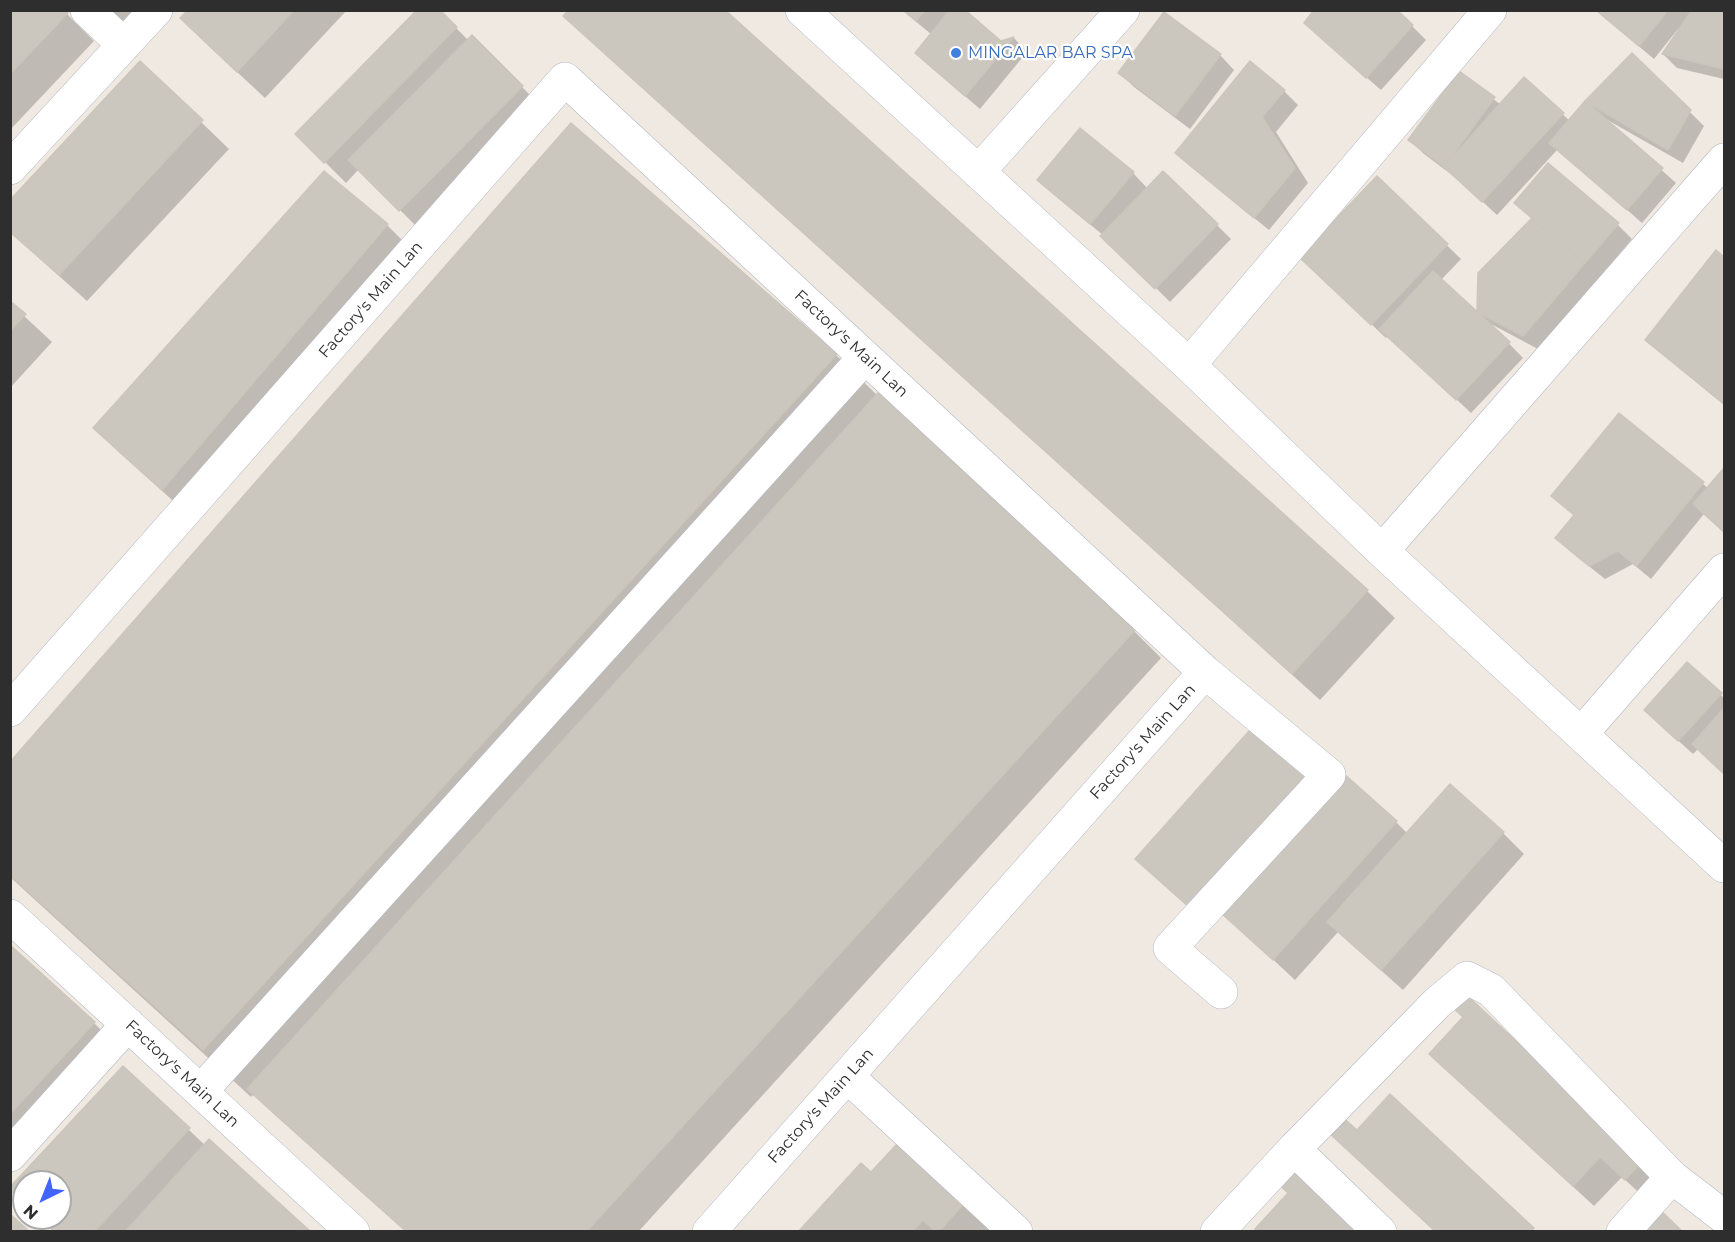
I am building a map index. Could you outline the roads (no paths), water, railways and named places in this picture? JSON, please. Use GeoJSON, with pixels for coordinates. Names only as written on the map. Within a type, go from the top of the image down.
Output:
{"type":"FeatureCollection","features":[{"type":"Feature","properties":{"kind":"street"},"geometry":{"type":"LineString","coordinates":[[87,10],[124,45]]}},
{"type":"Feature","properties":{"kind":"street"},"geometry":{"type":"LineString","coordinates":[[10,168],[156,10]]}},
{"type":"Feature","properties":{"kind":"street"},"geometry":{"type":"LineString","coordinates":[[802,10],[1189,365],[1382,551],[1725,866]]}},
{"type":"Feature","properties":{"kind":"street"},"geometry":{"type":"LineString","coordinates":[[978,171],[1123,10]]}},
{"type":"Feature","properties":{"kind":"street"},"geometry":{"type":"LineString","coordinates":[[1189,365],[1490,10]]}},
{"type":"Feature","properties":{"kind":"street","name":"Factory's Main Lan"},"geometry":{"type":"LineString","coordinates":[[10,710],[565,79],[1205,672],[709,1232]]}},
{"type":"Feature","properties":{"kind":"street"},"geometry":{"type":"LineString","coordinates":[[1382,551],[1725,160]]}},
{"type":"Feature","properties":{"kind":"street"},"geometry":{"type":"LineString","coordinates":[[201,1091],[865,357]]}},
{"type":"Feature","properties":{"kind":"street"},"geometry":{"type":"LineString","coordinates":[[1581,734],[1725,570]]}},
{"type":"Feature","properties":{"kind":"street"},"geometry":{"type":"LineString","coordinates":[[1205,672],[1329,775],[1170,948],[1221,992]]}},
{"type":"Feature","properties":{"kind":"street","name":"Factory's Main Lan"},"geometry":{"type":"LineString","coordinates":[[10,916],[353,1232]]}},
{"type":"Feature","properties":{"kind":"street"},"geometry":{"type":"LineString","coordinates":[[1217,1232],[1294,1149],[1437,1003],[1467,978],[1491,990],[1672,1176],[1725,1217]]}},
{"type":"Feature","properties":{"kind":"street"},"geometry":{"type":"LineString","coordinates":[[10,1155],[128,1024]]}},
{"type":"Feature","properties":{"kind":"street"},"geometry":{"type":"LineString","coordinates":[[847,1076],[1016,1232]]}},
{"type":"Feature","properties":{"kind":"street"},"geometry":{"type":"LineString","coordinates":[[1294,1149],[1380,1232]]}},
{"type":"Feature","properties":{"kind":"street"},"geometry":{"type":"LineString","coordinates":[[1623,1232],[1672,1176]]}},
{"type":"Feature","properties":{"kind":"place","name":"MINGALAR BAR SPA"},"geometry":{"type":"Point","coordinates":[956,53]}}]}
